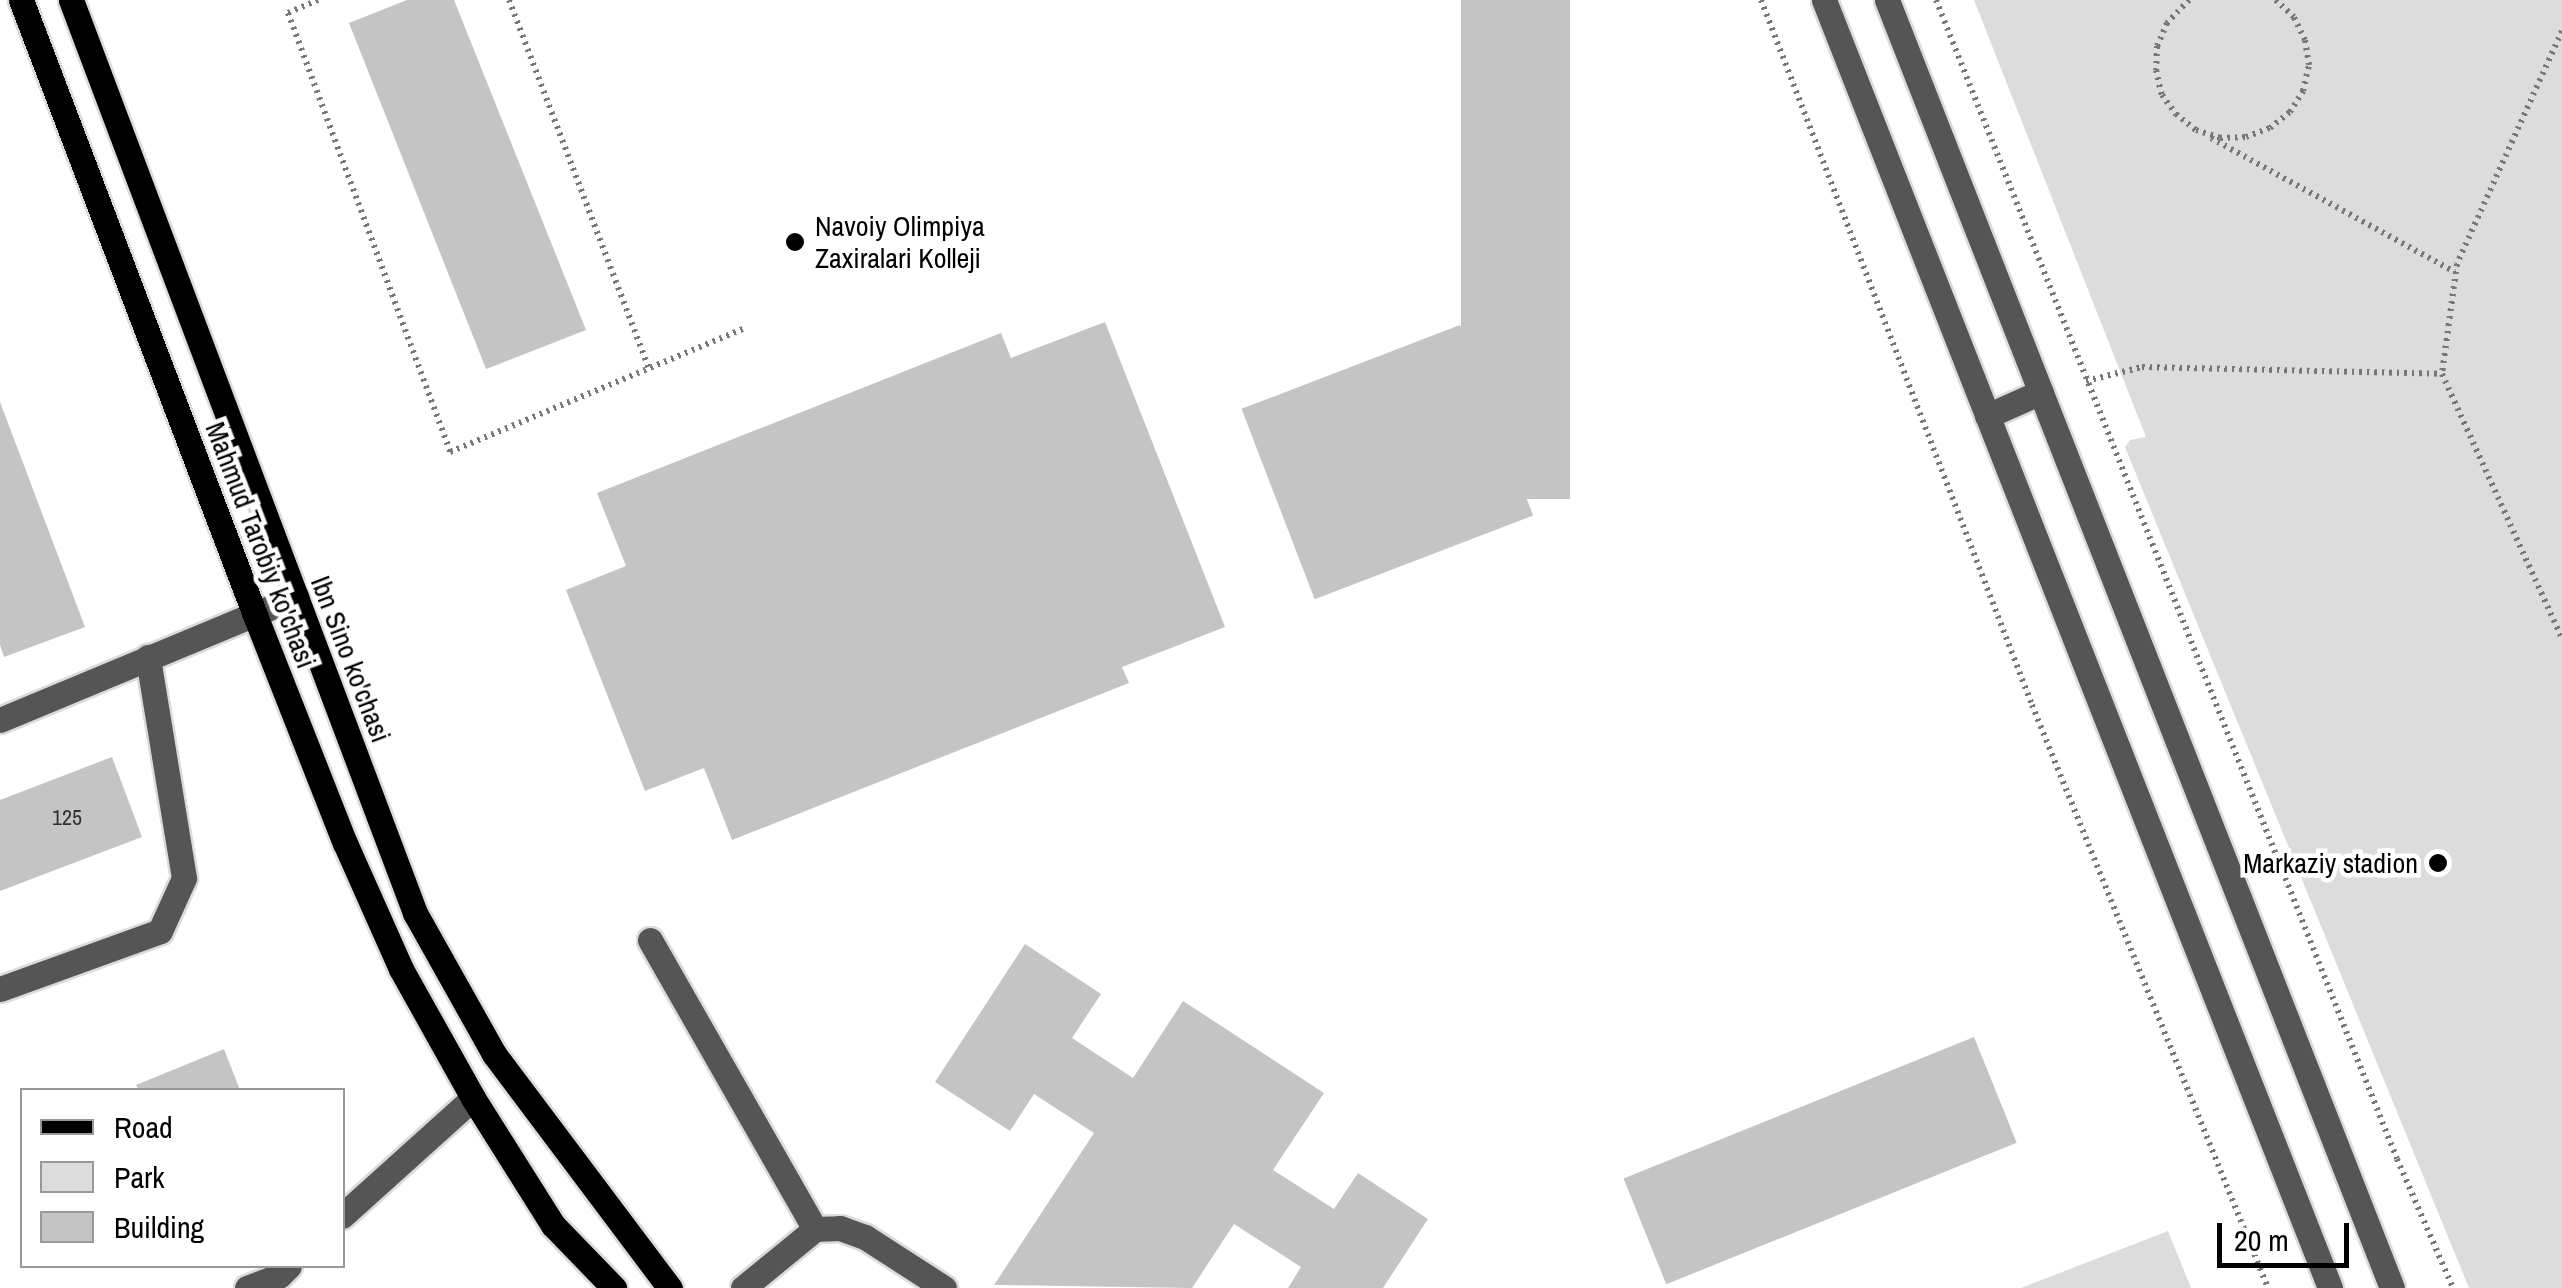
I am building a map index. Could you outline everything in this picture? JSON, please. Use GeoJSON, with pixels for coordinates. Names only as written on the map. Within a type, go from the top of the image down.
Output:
{"type":"FeatureCollection","features":[{"type":"Feature","properties":{"kind":"main road","name":"Mahmud Tarobiy ko'chasi"},"geometry":{"type":"LineString","coordinates":[[21,0],[255,615],[345,844],[401,969],[473,1098],[553,1225],[614,1288]]}},
{"type":"Feature","properties":{"kind":"main road","name":"Ibn Sino ko'chasi"},"geometry":{"type":"LineString","coordinates":[[71,0],[415,913],[494,1054],[670,1288]]}},
{"type":"Feature","properties":{"kind":"street"},"geometry":{"type":"LineString","coordinates":[[1824,0],[2330,1288]]}},
{"type":"Feature","properties":{"kind":"street"},"geometry":{"type":"LineString","coordinates":[[1887,0],[2392,1288]]}},
{"type":"Feature","properties":{"kind":"street"},"geometry":{"type":"LineString","coordinates":[[1987,416],[2041,392]]}},
{"type":"Feature","properties":{"kind":"street"},"geometry":{"type":"LineString","coordinates":[[0,720],[296,597]]}},
{"type":"Feature","properties":{"kind":"street"},"geometry":{"type":"LineString","coordinates":[[0,989],[160,931],[184,878],[148,657]]}},
{"type":"Feature","properties":{"kind":"street"},"geometry":{"type":"LineString","coordinates":[[650,940],[815,1229]]}},
{"type":"Feature","properties":{"kind":"street"},"geometry":{"type":"LineString","coordinates":[[345,1213],[473,1098]]}},
{"type":"Feature","properties":{"kind":"street"},"geometry":{"type":"LineString","coordinates":[[744,1288],[815,1229],[840,1228],[866,1236],[944,1288]]}},
{"type":"Feature","properties":{"kind":"street"},"geometry":{"type":"LineString","coordinates":[[247,1288],[279,1276],[288,1268]]}},
{"type":"Feature","properties":{"kind":"path"},"geometry":{"type":"LineString","coordinates":[[318,0],[288,13],[450,452],[747,327]]}},
{"type":"Feature","properties":{"kind":"path"},"geometry":{"type":"LineString","coordinates":[[509,0],[649,369]]}},
{"type":"Feature","properties":{"kind":"path"},"geometry":{"type":"LineString","coordinates":[[1761,0],[2032,704],[2268,1288]]}},
{"type":"Feature","properties":{"kind":"path"},"geometry":{"type":"LineString","coordinates":[[1936,0],[2389,1140],[2453,1288]]}},
{"type":"Feature","properties":{"kind":"path"},"geometry":{"type":"LineString","coordinates":[[2189,0],[2166,22],[2157,46],[2156,70],[2162,94],[2176,114],[2196,130],[2456,272]]}},
{"type":"Feature","properties":{"kind":"path"},"geometry":{"type":"LineString","coordinates":[[2196,130],[2220,138],[2246,137],[2280,120],[2303,91],[2309,65],[2305,40],[2294,17],[2276,0]]}},
{"type":"Feature","properties":{"kind":"path"},"geometry":{"type":"LineString","coordinates":[[2562,32],[2456,272],[2442,374],[2562,638]]}},
{"type":"Feature","properties":{"kind":"path"},"geometry":{"type":"LineString","coordinates":[[2086,381],[2142,367],[2442,374]]}},
{"type":"Feature","properties":{"kind":"green space","name":"Markaziy stadion"},"geometry":{"type":"Polygon","coordinates":[[[1974,0],[2562,0],[2562,1288],[2469,1288],[2125,447],[2130,440],[2146,437],[1974,0]]]}},
{"type":"Feature","properties":{"kind":"green space"},"geometry":{"type":"Polygon","coordinates":[[[2168,1231],[2191,1288],[2021,1288],[2168,1231]]]}},
{"type":"Feature","properties":{"kind":"building"},"geometry":{"type":"Polygon","coordinates":[[[407,0],[454,0],[586,330],[486,369],[349,23],[407,0]]]}},
{"type":"Feature","properties":{"kind":"building"},"geometry":{"type":"Polygon","coordinates":[[[1461,0],[1570,0],[1570,499],[1461,499],[1461,0]]]}},
{"type":"Feature","properties":{"kind":"building"},"geometry":{"type":"Polygon","coordinates":[[[1105,322],[1225,627],[1122,667],[1129,683],[732,840],[704,768],[645,791],[566,590],[626,566],[597,493],[1001,333],[1011,358],[1105,322]]]}},
{"type":"Feature","properties":{"kind":"building"},"geometry":{"type":"Polygon","coordinates":[[[1460,325],[1533,515],[1315,599],[1242,409],[1460,325]]]}},
{"type":"Feature","properties":{"kind":"building"},"geometry":{"type":"Polygon","coordinates":[[[0,402],[85,627],[4,657],[0,645],[0,402]]]}},
{"type":"Feature","properties":{"kind":"building"},"geometry":{"type":"Polygon","coordinates":[[[112,757],[142,837],[0,891],[0,800],[112,757]]]}},
{"type":"Feature","properties":{"kind":"building"},"geometry":{"type":"Polygon","coordinates":[[[1025,944],[1101,994],[1072,1038],[1133,1078],[1183,1001],[1324,1093],[1273,1170],[1334,1209],[1358,1173],[1428,1219],[1383,1288],[1288,1288],[1301,1267],[1234,1224],[1192,1288],[994,1285],[1094,1133],[1034,1094],[1010,1131],[935,1082],[1025,944]]]}},
{"type":"Feature","properties":{"kind":"building"},"geometry":{"type":"Polygon","coordinates":[[[1974,1037],[2017,1143],[1666,1284],[1624,1179],[1974,1037]]]}},
{"type":"Feature","properties":{"kind":"building"},"geometry":{"type":"Polygon","coordinates":[[[224,1049],[239,1088],[138,1088],[136,1085],[224,1049]]]}},
{"type":"Feature","properties":{"kind":"place","name":"Navoiy Olimpiya Zaxiralari Kolleji"},"geometry":{"type":"Point","coordinates":[795,242]}},
{"type":"Feature","properties":{"kind":"place","name":"Markaziy stadion"},"geometry":{"type":"Point","coordinates":[2438,863]}}]}
